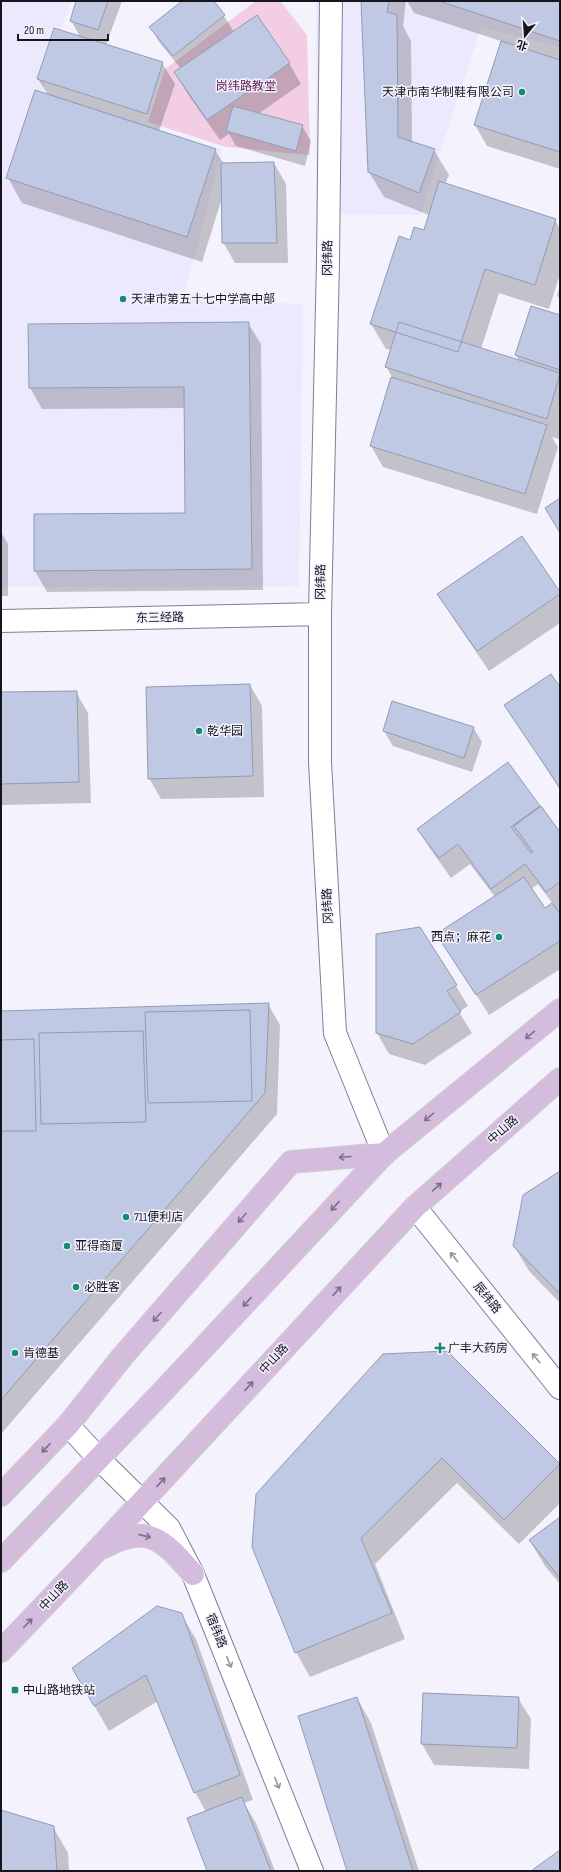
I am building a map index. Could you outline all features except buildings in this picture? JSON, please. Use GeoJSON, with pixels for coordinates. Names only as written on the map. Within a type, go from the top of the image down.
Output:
{"type":"FeatureCollection","features":[{"type":"Feature","properties":{"kind":"main road"},"geometry":{"type":"LineString","coordinates":[[1,1561],[99,1459],[384,1154],[560,1010]]}},
{"type":"Feature","properties":{"kind":"main road","name":"中山路"},"geometry":{"type":"LineString","coordinates":[[1,1651],[142,1502],[414,1207],[560,1079]]}},
{"type":"Feature","properties":{"kind":"main road"},"geometry":{"type":"LineString","coordinates":[[1,1495],[68,1425],[122,1357],[291,1162],[384,1154]]}},
{"type":"Feature","properties":{"kind":"main road"},"geometry":{"type":"LineString","coordinates":[[96,1551],[127,1536],[147,1535],[166,1546],[193,1574]]}},
{"type":"Feature","properties":{"kind":"street","name":"冈纬路"},"geometry":{"type":"LineString","coordinates":[[331,1],[328,261],[320,614],[320,762],[335,1033],[384,1154]]}},
{"type":"Feature","properties":{"kind":"street","name":"东三经路"},"geometry":{"type":"LineString","coordinates":[[1,621],[320,614]]}},
{"type":"Feature","properties":{"kind":"street","name":"辰纬路"},"geometry":{"type":"LineString","coordinates":[[414,1207],[560,1388]]}},
{"type":"Feature","properties":{"kind":"street","name":"宿纬路"},"geometry":{"type":"LineString","coordinates":[[68,1425],[99,1459],[169,1528],[193,1574],[312,1871]]}},
{"type":"Feature","properties":{"kind":"shaded area","name":"天津市第五十七中学高中部"},"geometry":{"type":"Polygon","coordinates":[[[1,1],[71,1],[42,91],[222,149],[185,293],[303,305],[299,586],[1,587],[1,1]]]}},
{"type":"Feature","properties":{"kind":"shaded area"},"geometry":{"type":"Polygon","coordinates":[[[316,1],[560,1],[560,47],[481,27],[420,215],[316,214],[316,1]]]}},
{"type":"Feature","properties":{"kind":"green space","name":"岗纬路教堂"},"geometry":{"type":"Polygon","coordinates":[[[256,1],[280,1],[307,35],[310,155],[226,147],[148,122],[165,69],[256,1]]]}},
{"type":"Feature","properties":{"kind":"place","name":"天津市南华制鞋有限公司"},"geometry":{"type":"Point","coordinates":[522,92]}},
{"type":"Feature","properties":{"kind":"place","name":"天津市第五十七中学高中部"},"geometry":{"type":"Point","coordinates":[123,299]}},
{"type":"Feature","properties":{"kind":"place","name":"乾华园"},"geometry":{"type":"Point","coordinates":[199,731]}},
{"type":"Feature","properties":{"kind":"place","name":"西点；麻花"},"geometry":{"type":"Point","coordinates":[499,937]}},
{"type":"Feature","properties":{"kind":"place","name":"711便利店"},"geometry":{"type":"Point","coordinates":[126,1217]}},
{"type":"Feature","properties":{"kind":"place","name":"亚得商厦"},"geometry":{"type":"Point","coordinates":[67,1246]}},
{"type":"Feature","properties":{"kind":"place","name":"必胜客"},"geometry":{"type":"Point","coordinates":[76,1287]}},
{"type":"Feature","properties":{"kind":"place","name":"广丰大药房"},"geometry":{"type":"Point","coordinates":[440,1348]}},
{"type":"Feature","properties":{"kind":"place","name":"肯德基"},"geometry":{"type":"Point","coordinates":[15,1353]}},
{"type":"Feature","properties":{"kind":"place","name":"中山路地铁站"},"geometry":{"type":"Point","coordinates":[15,1690]}}]}
